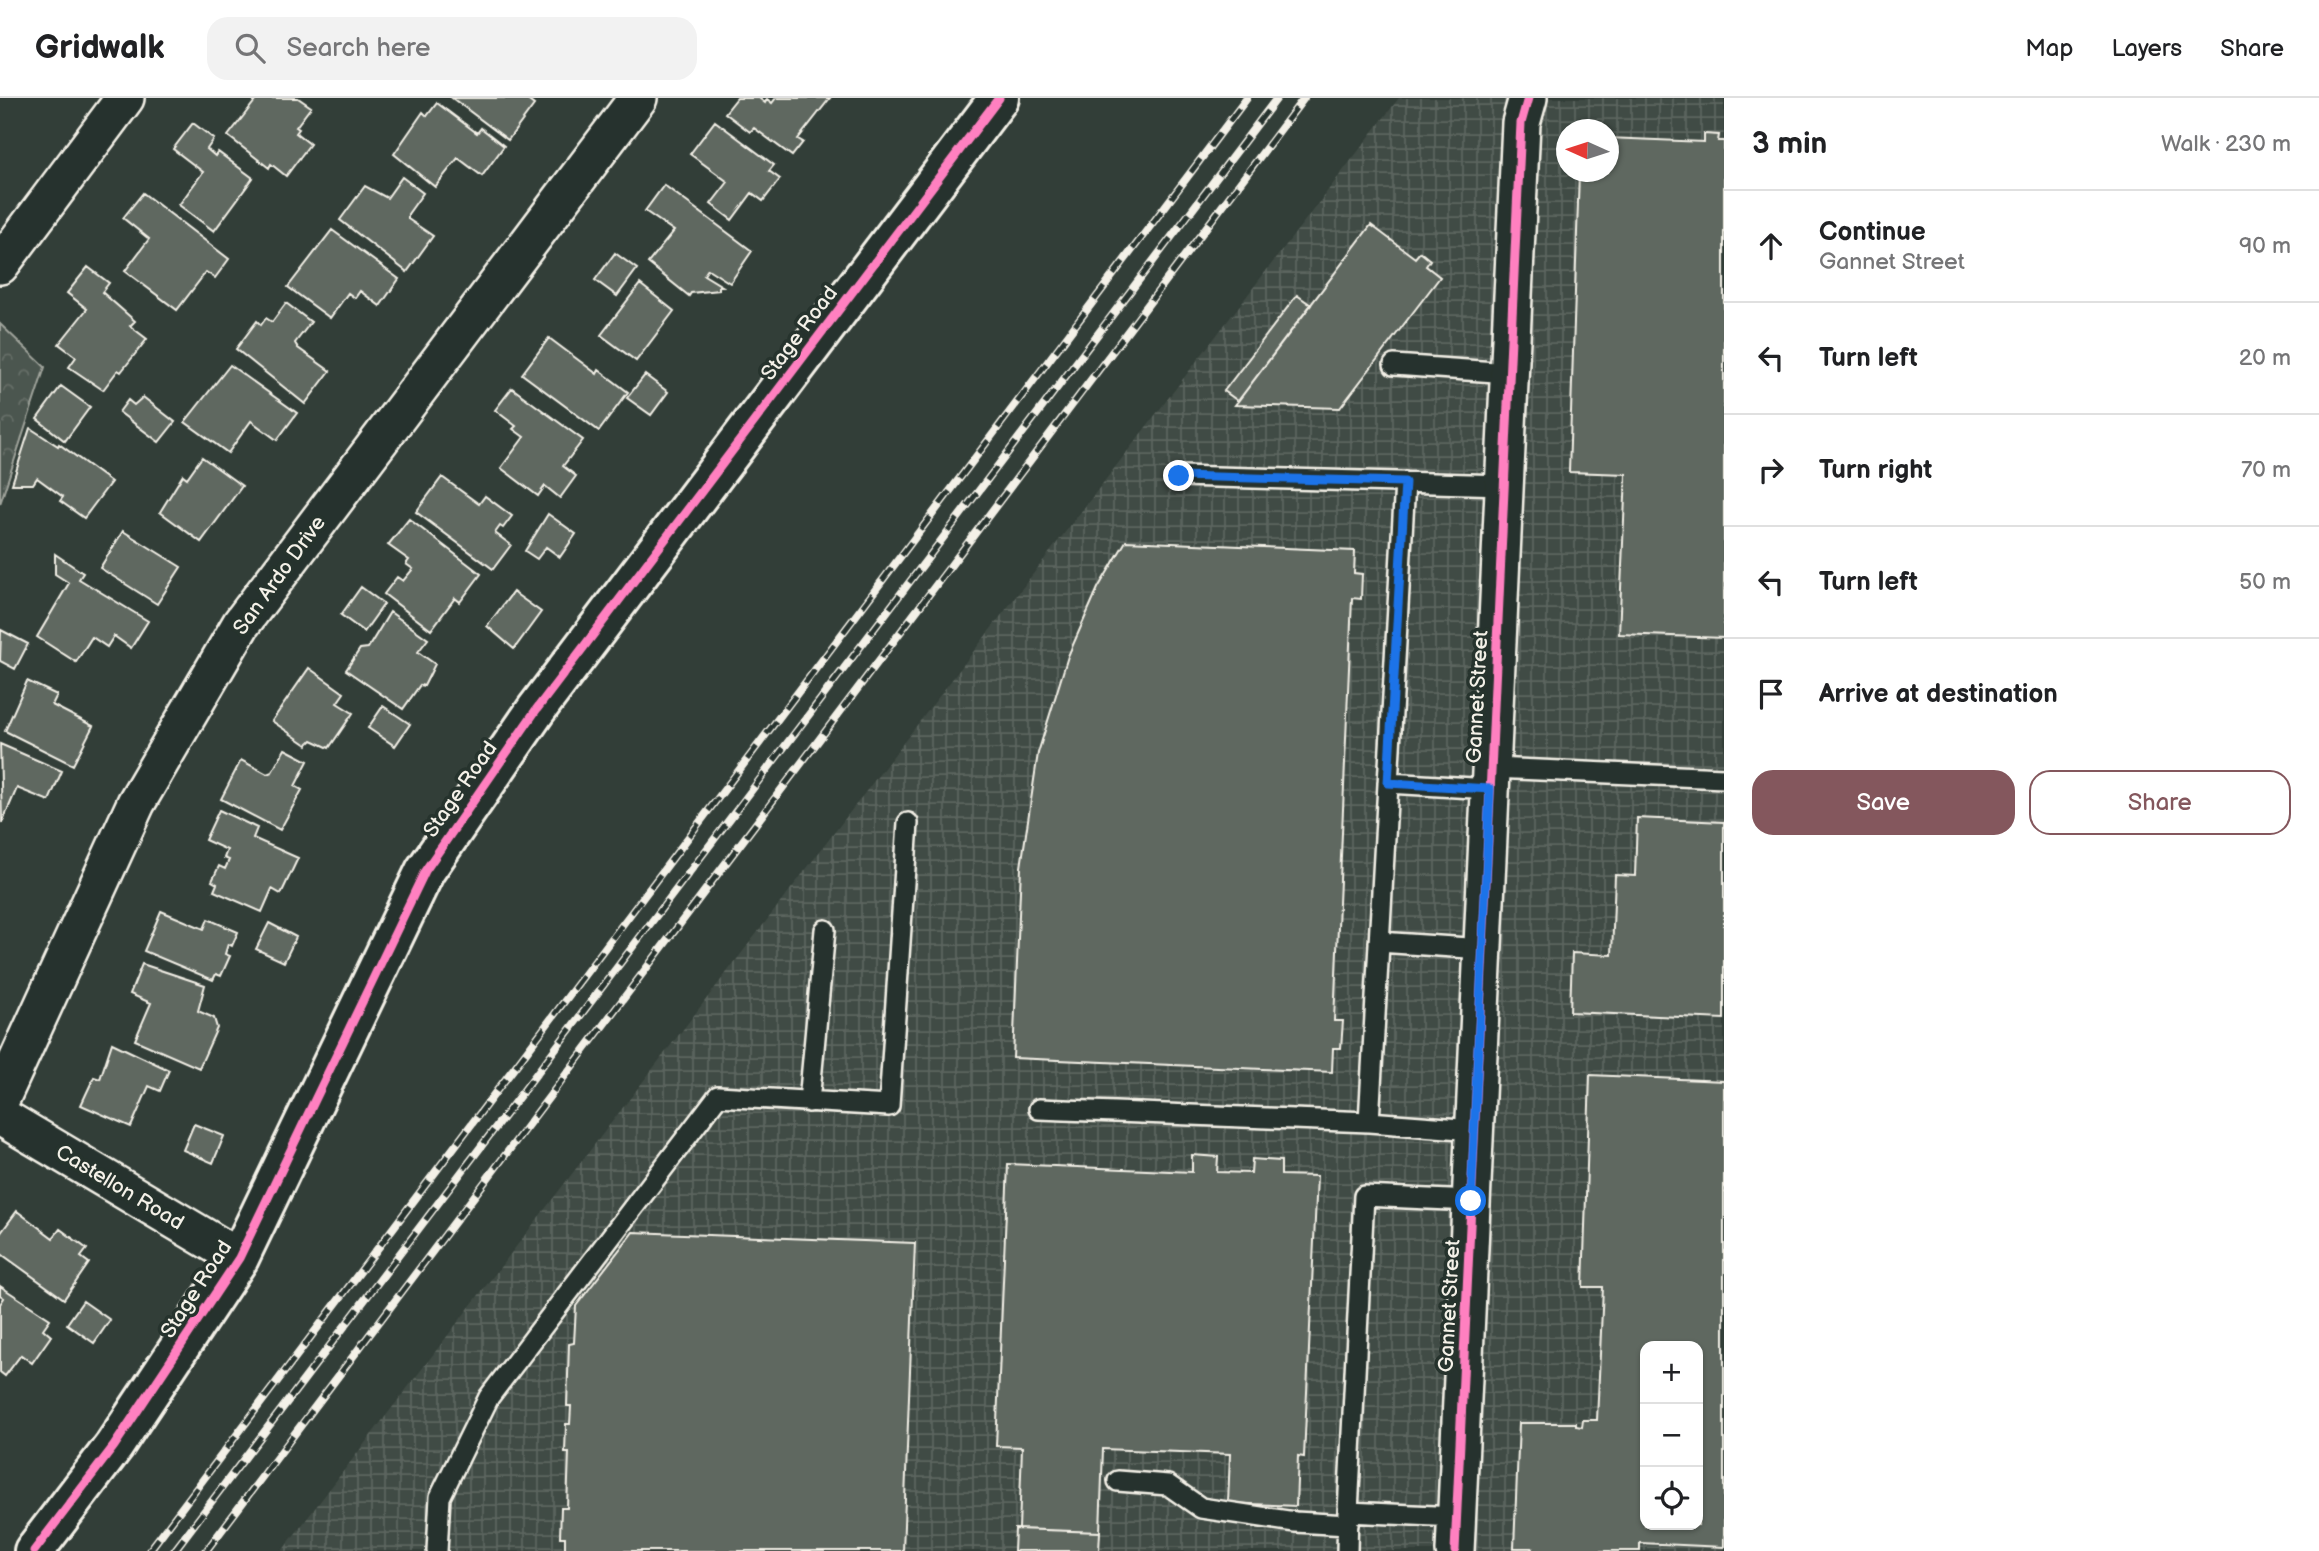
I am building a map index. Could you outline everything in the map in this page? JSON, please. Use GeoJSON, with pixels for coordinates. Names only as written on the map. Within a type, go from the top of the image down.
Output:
{"type":"FeatureCollection","features":[{"type":"Feature","properties":{"kind":"main road","name":"Stage Road"},"geometry":{"type":"LineString","coordinates":[[34,1551],[114,1446],[239,1258],[425,871],[536,710],[999,98]]}},
{"type":"Feature","properties":{"kind":"street"},"geometry":{"type":"LineString","coordinates":[[0,265],[125,98]]}},
{"type":"Feature","properties":{"kind":"street","name":"San Ardo Drive"},"geometry":{"type":"LineString","coordinates":[[0,1100],[136,803],[241,624],[638,98]]}},
{"type":"Feature","properties":{"kind":"street","name":"Gannet Street"},"geometry":{"type":"LineString","coordinates":[[1455,1534],[1521,123],[1528,98]]}},
{"type":"Feature","properties":{"kind":"street","name":"Castellon Road"},"geometry":{"type":"LineString","coordinates":[[0,1116],[239,1258]]}},
{"type":"Feature","properties":{"kind":"lane"},"geometry":{"type":"LineString","coordinates":[[1394,365],[1510,373]]}},
{"type":"Feature","properties":{"kind":"lane"},"geometry":{"type":"LineString","coordinates":[[1179,476],[1504,485]]}},
{"type":"Feature","properties":{"kind":"lane"},"geometry":{"type":"LineString","coordinates":[[1369,1122],[1405,482]]}},
{"type":"Feature","properties":{"kind":"lane"},"geometry":{"type":"LineString","coordinates":[[1388,783],[1491,779],[1724,778]]}},
{"type":"Feature","properties":{"kind":"lane"},"geometry":{"type":"LineString","coordinates":[[437,1551],[440,1497],[489,1396],[718,1096],[889,1106],[908,824]]}},
{"type":"Feature","properties":{"kind":"lane"},"geometry":{"type":"LineString","coordinates":[[809,1102],[825,930]]}},
{"type":"Feature","properties":{"kind":"lane"},"geometry":{"type":"LineString","coordinates":[[1379,942],[1483,949]]}},
{"type":"Feature","properties":{"kind":"lane"},"geometry":{"type":"LineString","coordinates":[[1040,1109],[1369,1122],[1474,1130]]}},
{"type":"Feature","properties":{"kind":"lane"},"geometry":{"type":"LineString","coordinates":[[1347,1551],[1364,1196],[1471,1201]]}},
{"type":"Feature","properties":{"kind":"lane"},"geometry":{"type":"LineString","coordinates":[[1118,1481],[1168,1485],[1201,1508],[1295,1522],[1348,1519],[1455,1534]]}},
{"type":"Feature","properties":{"kind":"shaded area"},"geometry":{"type":"Polygon","coordinates":[[[1399,98],[1724,98],[1724,1551],[282,1551],[1399,98]]]}},
{"type":"Feature","properties":{"kind":"green space"},"geometry":{"type":"Polygon","coordinates":[[[0,324],[45,367],[0,504],[0,324]]]}},
{"type":"Feature","properties":{"kind":"building"},"geometry":{"type":"Polygon","coordinates":[[[251,98],[298,98],[311,107],[296,127],[299,129],[296,133],[310,144],[286,176],[271,164],[269,168],[228,136],[255,101],[251,98]]]}},
{"type":"Feature","properties":{"kind":"building"},"geometry":{"type":"Polygon","coordinates":[[[452,98],[525,98],[534,105],[508,140],[452,98]]]}},
{"type":"Feature","properties":{"kind":"building"},"geometry":{"type":"Polygon","coordinates":[[[737,98],[759,98],[765,103],[767,99],[772,103],[776,98],[830,98],[798,139],[803,142],[792,156],[754,128],[750,132],[725,113],[737,98]]]}},
{"type":"Feature","properties":{"kind":"building"},"geometry":{"type":"Polygon","coordinates":[[[437,103],[477,133],[481,128],[504,146],[482,176],[458,158],[435,187],[394,154],[423,112],[427,116],[437,103]]]}},
{"type":"Feature","properties":{"kind":"building"},"geometry":{"type":"Polygon","coordinates":[[[715,121],[774,165],[769,171],[780,179],[763,201],[752,193],[732,220],[711,204],[728,182],[690,154],[715,121]]]}},
{"type":"Feature","properties":{"kind":"building"},"geometry":{"type":"Polygon","coordinates":[[[193,123],[214,139],[207,149],[215,156],[218,152],[253,178],[214,231],[179,205],[203,172],[173,149],[193,123]]]}},
{"type":"Feature","properties":{"kind":"building"},"geometry":{"type":"Polygon","coordinates":[[[1704,134],[1719,135],[1718,141],[1724,141],[1724,638],[1619,634],[1626,474],[1569,472],[1579,182],[1619,182],[1619,138],[1704,142],[1704,134]]]}},
{"type":"Feature","properties":{"kind":"building"},"geometry":{"type":"Polygon","coordinates":[[[402,177],[423,193],[408,214],[408,219],[433,236],[407,272],[340,220],[365,186],[387,198],[402,177]]]}},
{"type":"Feature","properties":{"kind":"building"},"geometry":{"type":"Polygon","coordinates":[[[664,185],[752,251],[730,283],[708,269],[704,275],[722,286],[719,286],[719,290],[691,293],[689,296],[648,263],[674,231],[645,211],[664,185]]]}},
{"type":"Feature","properties":{"kind":"building"},"geometry":{"type":"Polygon","coordinates":[[[143,193],[229,259],[215,278],[206,272],[177,310],[125,271],[149,239],[123,218],[143,193]]]}},
{"type":"Feature","properties":{"kind":"building"},"geometry":{"type":"Polygon","coordinates":[[[1371,225],[1415,258],[1420,252],[1430,260],[1426,266],[1440,277],[1340,408],[1235,405],[1371,225]]]}},
{"type":"Feature","properties":{"kind":"building"},"geometry":{"type":"Polygon","coordinates":[[[332,230],[399,279],[380,306],[360,291],[355,298],[348,293],[330,318],[288,287],[332,230]]]}},
{"type":"Feature","properties":{"kind":"building"},"geometry":{"type":"Polygon","coordinates":[[[615,253],[637,269],[617,296],[595,280],[615,253]]]}},
{"type":"Feature","properties":{"kind":"building"},"geometry":{"type":"Polygon","coordinates":[[[88,267],[109,283],[102,292],[135,321],[130,326],[147,339],[103,390],[69,367],[76,357],[59,344],[87,309],[67,293],[88,267]]]}},
{"type":"Feature","properties":{"kind":"building"},"geometry":{"type":"Polygon","coordinates":[[[640,284],[674,311],[636,361],[601,335],[640,284]]]}},
{"type":"Feature","properties":{"kind":"building"},"geometry":{"type":"Polygon","coordinates":[[[1297,295],[1311,305],[1238,401],[1224,391],[1297,295]]]}},
{"type":"Feature","properties":{"kind":"building"},"geometry":{"type":"Polygon","coordinates":[[[286,303],[311,322],[295,343],[298,348],[330,371],[305,404],[236,349],[257,321],[261,325],[266,318],[272,322],[286,303]]]}},
{"type":"Feature","properties":{"kind":"building"},"geometry":{"type":"Polygon","coordinates":[[[549,338],[597,374],[599,370],[628,392],[599,431],[522,374],[549,338]]]}},
{"type":"Feature","properties":{"kind":"building"},"geometry":{"type":"Polygon","coordinates":[[[230,365],[297,413],[277,440],[251,421],[228,453],[185,422],[230,365]]]}},
{"type":"Feature","properties":{"kind":"building"},"geometry":{"type":"Polygon","coordinates":[[[645,375],[668,392],[651,415],[627,398],[645,375]]]}},
{"type":"Feature","properties":{"kind":"building"},"geometry":{"type":"Polygon","coordinates":[[[61,386],[90,407],[65,441],[37,419],[61,386]]]}},
{"type":"Feature","properties":{"kind":"building"},"geometry":{"type":"Polygon","coordinates":[[[512,388],[583,440],[563,466],[576,476],[560,498],[545,486],[538,496],[501,468],[524,437],[513,429],[516,426],[495,410],[512,388]]]}},
{"type":"Feature","properties":{"kind":"building"},"geometry":{"type":"Polygon","coordinates":[[[143,397],[175,422],[159,442],[119,412],[128,400],[134,405],[143,397]]]}},
{"type":"Feature","properties":{"kind":"building"},"geometry":{"type":"Polygon","coordinates":[[[30,428],[58,446],[59,444],[111,482],[84,518],[60,501],[63,497],[37,478],[33,484],[12,484],[30,428]]]}},
{"type":"Feature","properties":{"kind":"building"},"geometry":{"type":"Polygon","coordinates":[[[202,457],[242,486],[201,542],[160,512],[183,475],[187,478],[202,457]]]}},
{"type":"Feature","properties":{"kind":"building"},"geometry":{"type":"Polygon","coordinates":[[[442,477],[479,504],[485,496],[512,516],[503,528],[500,526],[495,533],[511,545],[493,569],[416,512],[442,477]]]}},
{"type":"Feature","properties":{"kind":"building"},"geometry":{"type":"Polygon","coordinates":[[[548,514],[576,534],[560,557],[546,547],[537,559],[525,551],[548,514]]]}},
{"type":"Feature","properties":{"kind":"building"},"geometry":{"type":"Polygon","coordinates":[[[409,519],[481,574],[460,602],[455,598],[431,630],[384,594],[397,577],[403,581],[413,569],[406,564],[409,560],[388,545],[409,519]]]}},
{"type":"Feature","properties":{"kind":"building"},"geometry":{"type":"Polygon","coordinates":[[[123,531],[181,567],[157,604],[100,568],[123,531]]]}},
{"type":"Feature","properties":{"kind":"building"},"geometry":{"type":"Polygon","coordinates":[[[1126,541],[1355,551],[1354,573],[1362,574],[1361,599],[1352,598],[1334,1021],[1343,1021],[1341,1048],[1333,1048],[1332,1072],[1013,1058],[1021,867],[1038,753],[1068,656],[1098,588],[1126,541]]]}},
{"type":"Feature","properties":{"kind":"building"},"geometry":{"type":"Polygon","coordinates":[[[55,554],[83,573],[79,579],[148,621],[131,648],[114,636],[107,647],[92,637],[76,662],[37,637],[69,583],[55,574],[55,554]]]}},
{"type":"Feature","properties":{"kind":"building"},"geometry":{"type":"Polygon","coordinates":[[[361,587],[384,604],[364,632],[341,615],[361,587]]]}},
{"type":"Feature","properties":{"kind":"building"},"geometry":{"type":"Polygon","coordinates":[[[513,592],[541,612],[514,649],[487,626],[513,592]]]}},
{"type":"Feature","properties":{"kind":"building"},"geometry":{"type":"Polygon","coordinates":[[[390,612],[428,639],[418,652],[435,664],[424,686],[420,685],[403,709],[346,670],[360,649],[368,648],[390,612]]]}},
{"type":"Feature","properties":{"kind":"building"},"geometry":{"type":"Polygon","coordinates":[[[1,630],[28,644],[15,669],[0,661],[1,630]]]}},
{"type":"Feature","properties":{"kind":"building"},"geometry":{"type":"Polygon","coordinates":[[[309,668],[344,693],[337,703],[353,713],[329,748],[312,740],[307,745],[272,721],[309,668]]]}},
{"type":"Feature","properties":{"kind":"building"},"geometry":{"type":"Polygon","coordinates":[[[27,681],[57,695],[52,705],[93,726],[73,765],[5,731],[27,681]]]}},
{"type":"Feature","properties":{"kind":"building"},"geometry":{"type":"Polygon","coordinates":[[[383,706],[410,724],[395,746],[368,728],[383,706]]]}},
{"type":"Feature","properties":{"kind":"building"},"geometry":{"type":"Polygon","coordinates":[[[0,744],[62,771],[49,801],[17,788],[2,823],[0,744]]]}},
{"type":"Feature","properties":{"kind":"building"},"geometry":{"type":"Polygon","coordinates":[[[285,749],[308,761],[295,786],[302,790],[280,830],[221,799],[241,760],[267,774],[272,772],[285,749]]]}},
{"type":"Feature","properties":{"kind":"building"},"geometry":{"type":"Polygon","coordinates":[[[219,810],[257,828],[253,838],[298,858],[281,894],[272,889],[262,912],[214,891],[217,884],[212,881],[219,866],[225,869],[229,860],[224,858],[227,850],[205,840],[219,810]]]}},
{"type":"Feature","properties":{"kind":"building"},"geometry":{"type":"Polygon","coordinates":[[[1637,818],[1724,822],[1724,1019],[1570,1012],[1572,953],[1612,955],[1615,875],[1635,876],[1637,818]]]}},
{"type":"Feature","properties":{"kind":"building"},"geometry":{"type":"Polygon","coordinates":[[[161,911],[204,929],[208,919],[238,932],[232,946],[228,944],[225,954],[230,956],[221,976],[216,974],[213,980],[144,951],[161,911]]]}},
{"type":"Feature","properties":{"kind":"building"},"geometry":{"type":"Polygon","coordinates":[[[269,923],[296,937],[284,962],[256,949],[269,923]]]}},
{"type":"Feature","properties":{"kind":"building"},"geometry":{"type":"Polygon","coordinates":[[[142,964],[205,985],[198,1011],[214,1018],[217,1028],[199,1068],[135,1040],[151,1003],[130,994],[142,964]]]}},
{"type":"Feature","properties":{"kind":"building"},"geometry":{"type":"Polygon","coordinates":[[[112,1043],[169,1070],[160,1091],[149,1086],[131,1127],[81,1105],[94,1077],[100,1079],[112,1043]]]}},
{"type":"Feature","properties":{"kind":"building"},"geometry":{"type":"Polygon","coordinates":[[[1590,1075],[1724,1081],[1724,1547],[1640,1543],[1640,1551],[1531,1551],[1532,1548],[1514,1548],[1519,1423],[1576,1423],[1576,1426],[1582,1427],[1583,1420],[1597,1420],[1603,1287],[1583,1287],[1590,1075]]]}},
{"type":"Feature","properties":{"kind":"building"},"geometry":{"type":"Polygon","coordinates":[[[194,1124],[224,1136],[213,1163],[183,1150],[194,1124]]]}},
{"type":"Feature","properties":{"kind":"building"},"geometry":{"type":"Polygon","coordinates":[[[1192,1155],[1218,1157],[1217,1172],[1251,1173],[1252,1159],[1281,1161],[1281,1175],[1317,1176],[1304,1457],[1298,1456],[1296,1506],[1228,1503],[1230,1454],[1103,1449],[1100,1532],[1019,1529],[1022,1447],[996,1446],[1008,1164],[1192,1172],[1192,1155]]]}},
{"type":"Feature","properties":{"kind":"building"},"geometry":{"type":"Polygon","coordinates":[[[17,1211],[53,1238],[60,1229],[87,1249],[81,1257],[89,1263],[64,1299],[0,1253],[0,1234],[17,1211]]]}},
{"type":"Feature","properties":{"kind":"building"},"geometry":{"type":"Polygon","coordinates":[[[633,1232],[915,1243],[903,1551],[565,1551],[565,1537],[560,1537],[561,1508],[567,1508],[569,1452],[565,1452],[566,1424],[570,1424],[571,1406],[567,1406],[569,1344],[574,1343],[576,1306],[633,1232]]]}},
{"type":"Feature","properties":{"kind":"building"},"geometry":{"type":"Polygon","coordinates":[[[0,1286],[50,1319],[43,1329],[51,1336],[32,1363],[21,1355],[5,1376],[0,1372],[0,1304],[4,1298],[0,1295],[0,1286]]]}},
{"type":"Feature","properties":{"kind":"building"},"geometry":{"type":"Polygon","coordinates":[[[83,1301],[110,1320],[94,1343],[67,1324],[83,1301]]]}},
{"type":"Feature","properties":{"kind":"building"},"geometry":{"type":"Polygon","coordinates":[[[1015,1529],[1100,1532],[1099,1551],[1014,1551],[1015,1529]]]}},
{"type":"Feature","properties":{"kind":"railway"},"geometry":{"type":"LineString","coordinates":[[149,1551],[1247,98]]}},
{"type":"Feature","properties":{"kind":"railway"},"geometry":{"type":"LineString","coordinates":[[174,1551],[1277,98]]}},
{"type":"Feature","properties":{"kind":"railway"},"geometry":{"type":"LineString","coordinates":[[206,1551],[1304,98]]}},
{"type":"Feature","properties":{"kind":"cycle path"},"geometry":{"type":"LineString","coordinates":[[34,1551],[114,1446],[239,1258],[425,871],[536,710],[999,98]]}},
{"type":"Feature","properties":{"kind":"cycle path"},"geometry":{"type":"LineString","coordinates":[[1455,1551],[1521,123],[1528,98]]}},
{"type":"Feature","properties":{"kind":"route"},"geometry":{"type":"LineString","coordinates":[[1179,476],[1405,482],[1388,783],[1490,789],[1471,1201]]}}]}
